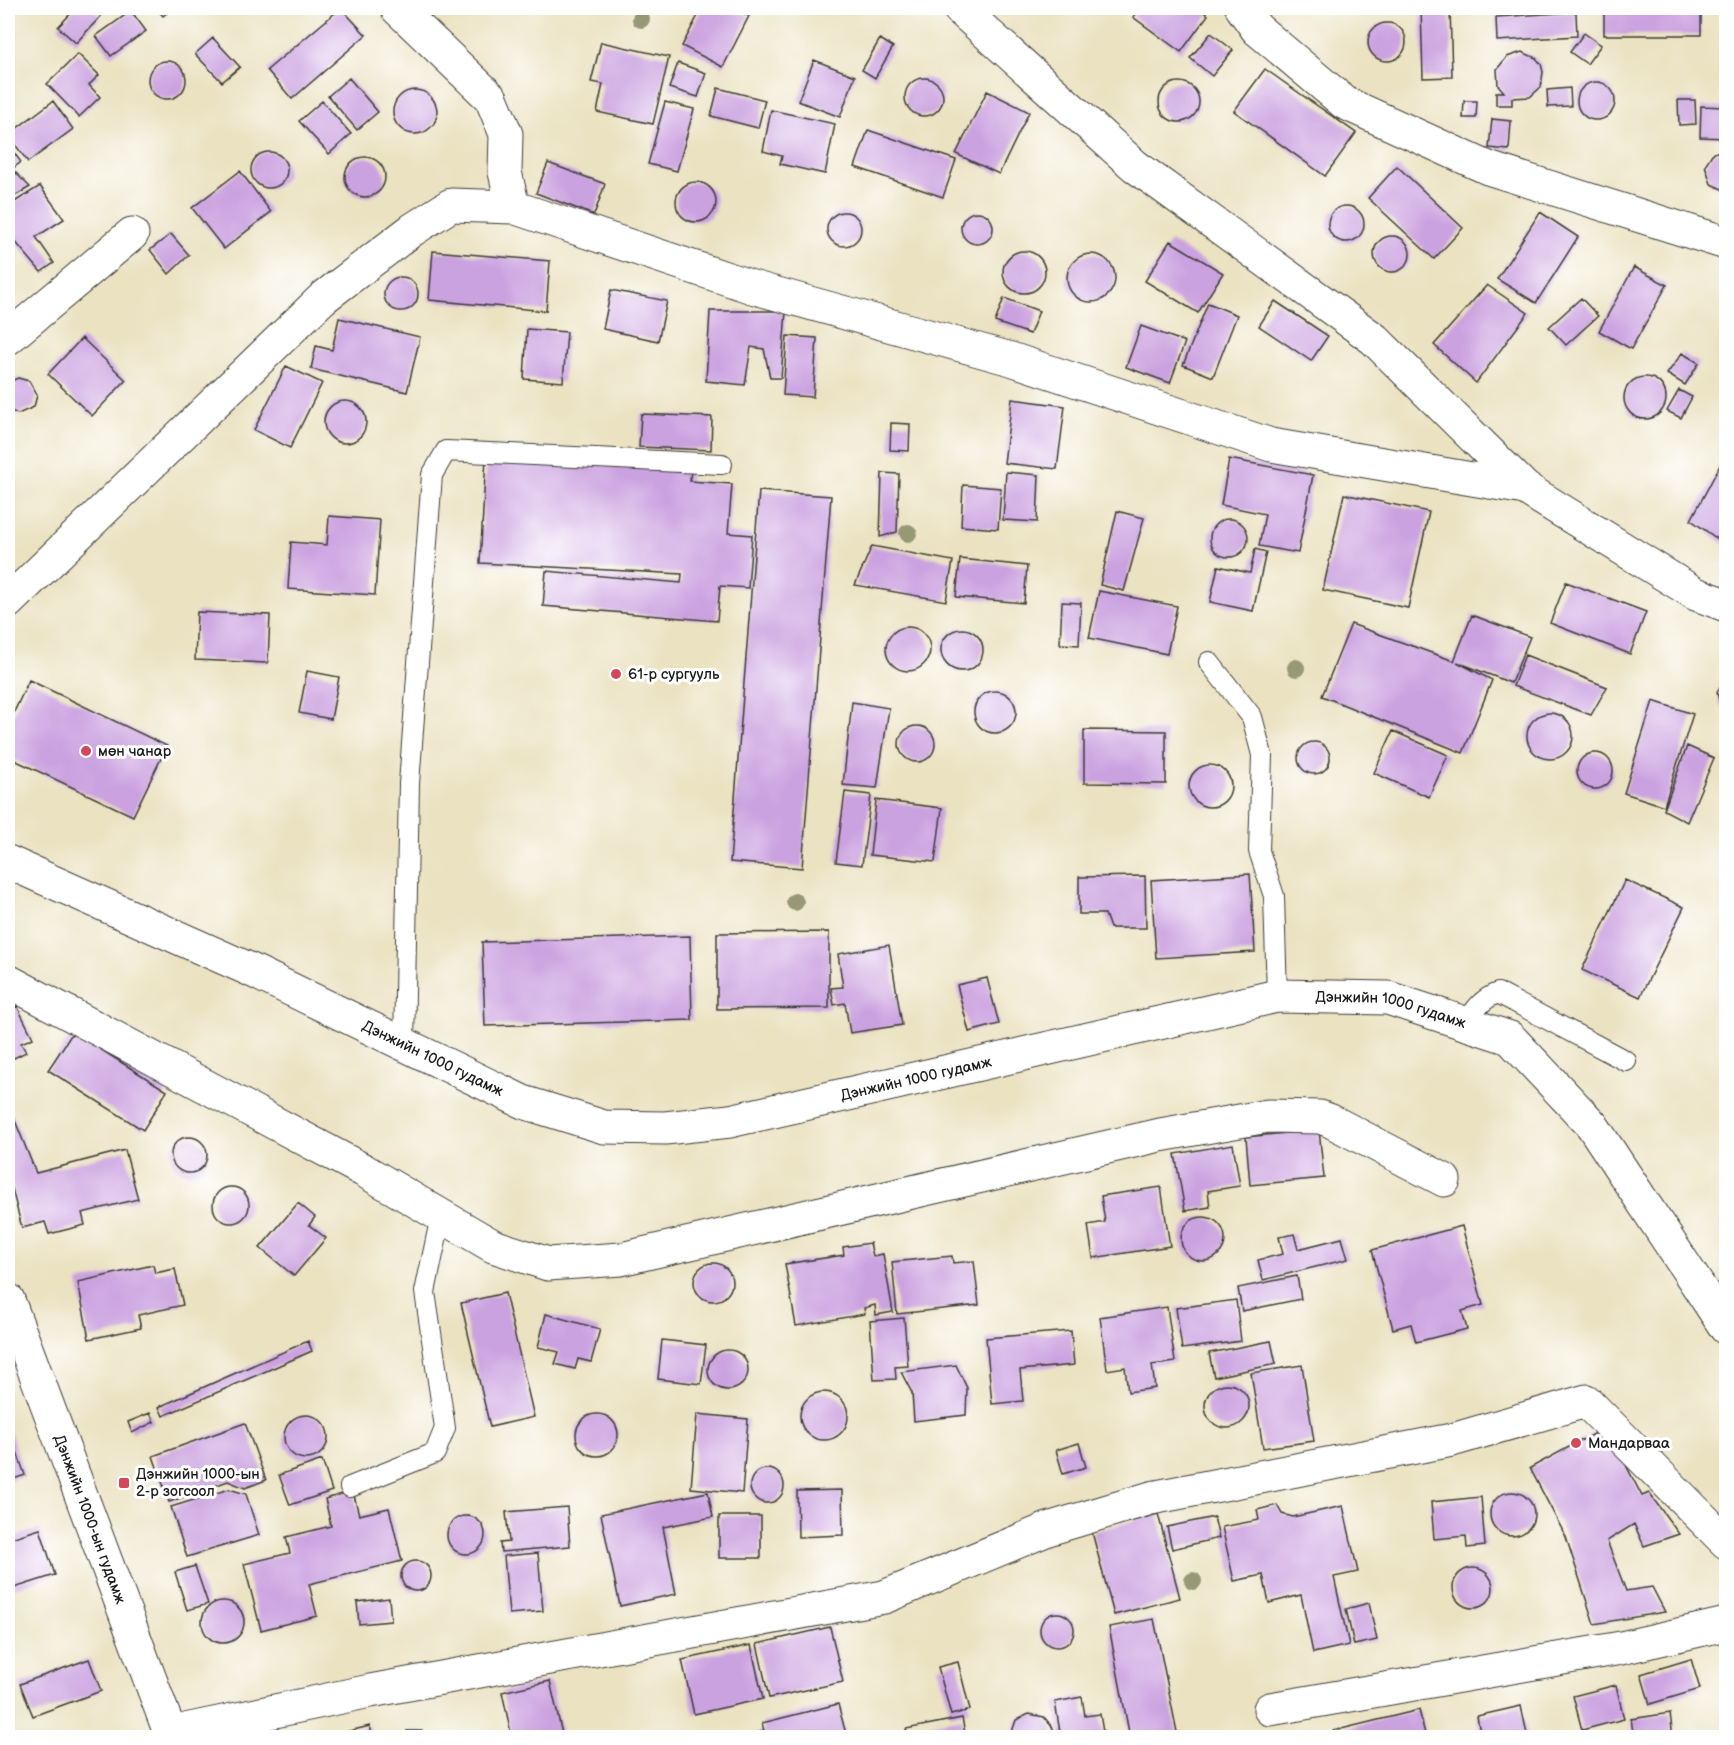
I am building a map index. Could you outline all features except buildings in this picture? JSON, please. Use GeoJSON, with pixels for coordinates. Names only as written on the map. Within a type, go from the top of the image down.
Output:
{"type":"FeatureCollection","features":[{"type":"Feature","properties":{"kind":"street"},"geometry":{"type":"LineString","coordinates":[[397,8],[491,98],[506,134],[505,172],[513,207]]}},
{"type":"Feature","properties":{"kind":"street"},"geometry":{"type":"LineString","coordinates":[[959,8],[1135,165],[1374,339],[1525,488],[1696,594],[1726,605]]}},
{"type":"Feature","properties":{"kind":"street"},"geometry":{"type":"LineString","coordinates":[[1242,8],[1257,29],[1345,103],[1488,168],[1726,243]]}},
{"type":"Feature","properties":{"kind":"street"},"geometry":{"type":"LineString","coordinates":[[8,602],[323,298],[412,230],[451,205],[513,207],[752,287],[1011,359],[1271,445],[1525,488]]}},
{"type":"Feature","properties":{"kind":"street"},"geometry":{"type":"LineString","coordinates":[[8,338],[132,234]]}},
{"type":"Feature","properties":{"kind":"street","name":"Дэнжийн 1000 гудамж"},"geometry":{"type":"LineString","coordinates":[[8,862],[251,970],[404,1047],[523,1102],[604,1127],[665,1128],[730,1121],[1277,996],[1388,998],[1510,1038],[1592,1125],[1726,1328]]}},
{"type":"Feature","properties":{"kind":"street"},"geometry":{"type":"LineString","coordinates":[[8,981],[363,1170],[493,1246],[549,1264],[621,1259],[1160,1135],[1268,1116],[1320,1117],[1444,1180]]}},
{"type":"Feature","properties":{"kind":"street","name":"Дэнжийн 1000-ын гудамж"},"geometry":{"type":"LineString","coordinates":[[8,1300],[171,1735]]}},
{"type":"Feature","properties":{"kind":"street"},"geometry":{"type":"LineString","coordinates":[[171,1735],[370,1691],[884,1597],[1048,1529],[1151,1498],[1452,1440],[1586,1401],[1726,1542]]}},
{"type":"Feature","properties":{"kind":"street"},"geometry":{"type":"LineString","coordinates":[[1270,1709],[1621,1648],[1726,1623]]}},
{"type":"Feature","properties":{"kind":"lane"},"geometry":{"type":"LineString","coordinates":[[404,1047],[409,784],[432,475],[446,451],[723,464]]}},
{"type":"Feature","properties":{"kind":"lane"},"geometry":{"type":"LineString","coordinates":[[1209,662],[1252,717],[1262,755],[1259,851],[1274,896],[1277,996]]}},
{"type":"Feature","properties":{"kind":"lane"},"geometry":{"type":"LineString","coordinates":[[1466,1024],[1473,1011],[1489,996],[1498,993],[1626,1061]]}},
{"type":"Feature","properties":{"kind":"lane"},"geometry":{"type":"LineString","coordinates":[[350,1487],[435,1453],[445,1428],[425,1292],[441,1216]]}},
{"type":"Feature","properties":{"kind":"place","name":"61-р сургууль"},"geometry":{"type":"Point","coordinates":[616,674]}},
{"type":"Feature","properties":{"kind":"place","name":"мөн чанар"},"geometry":{"type":"Point","coordinates":[86,751]}},
{"type":"Feature","properties":{"kind":"place","name":"Мандарваа"},"geometry":{"type":"Point","coordinates":[1576,1443]}},
{"type":"Feature","properties":{"kind":"place","name":"Дэнжийн 1000-ын 2-р зогсоол"},"geometry":{"type":"Point","coordinates":[124,1483]}}]}
